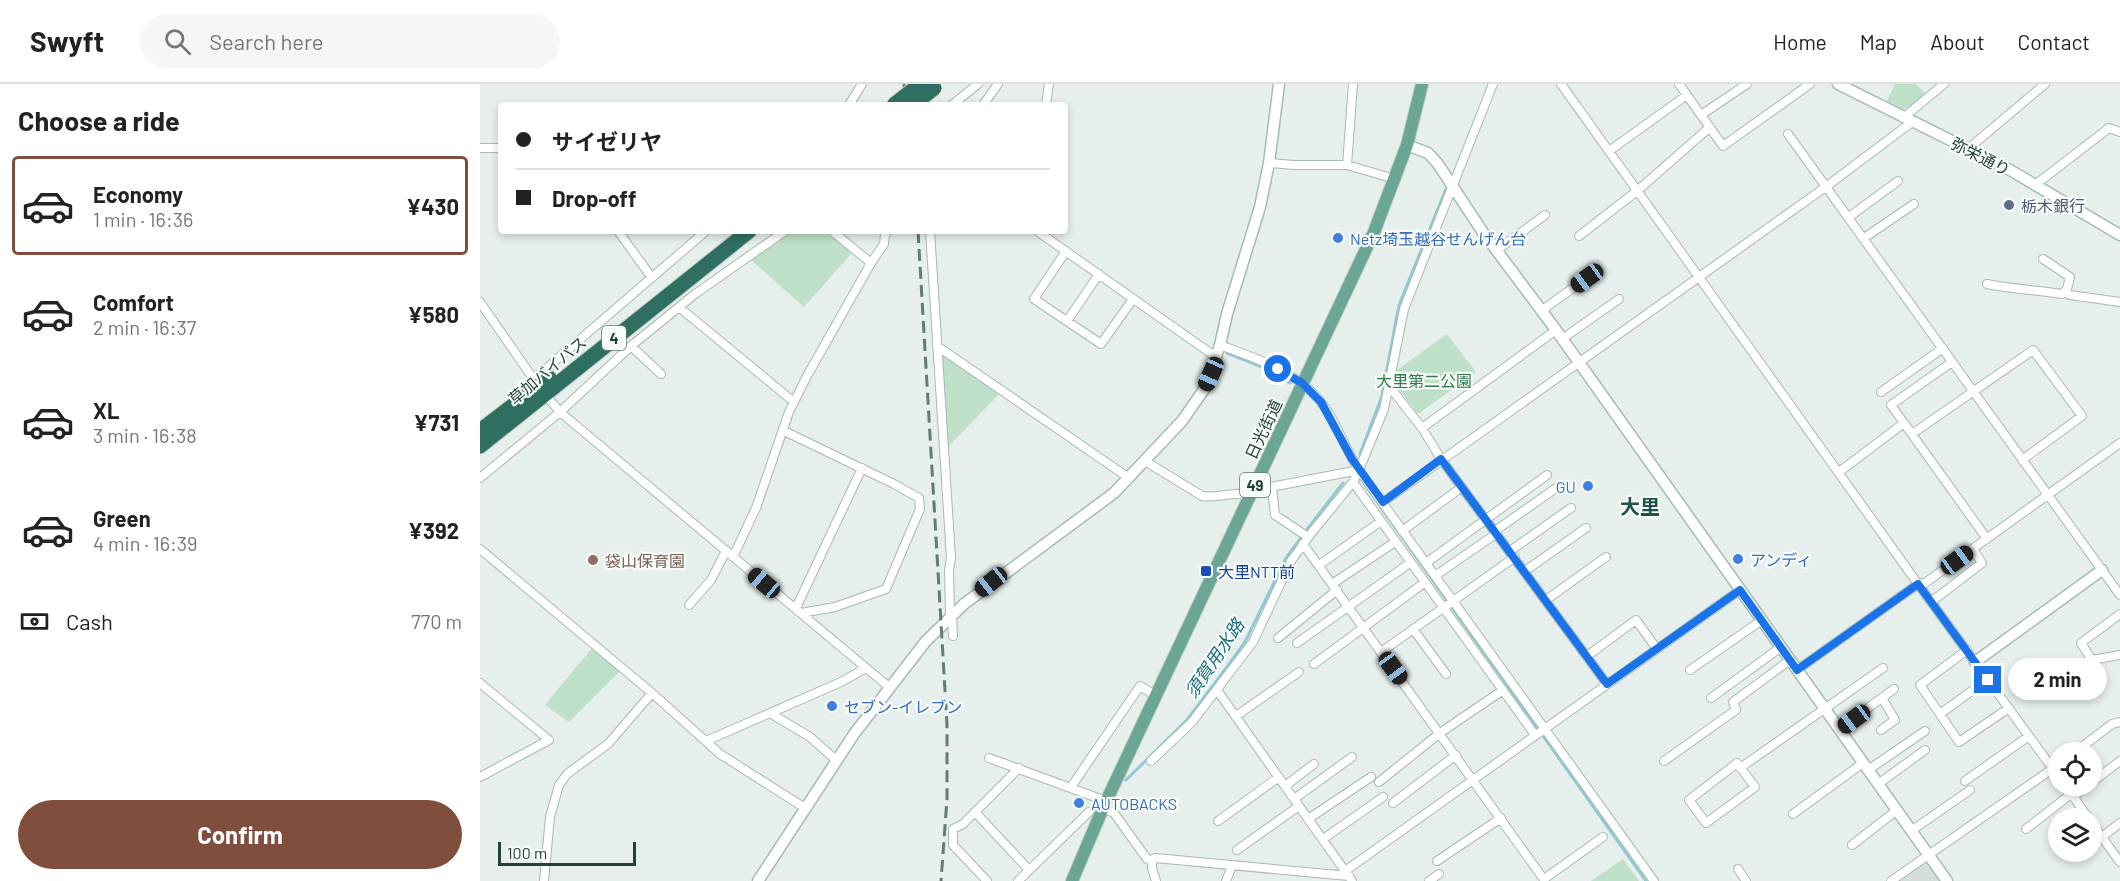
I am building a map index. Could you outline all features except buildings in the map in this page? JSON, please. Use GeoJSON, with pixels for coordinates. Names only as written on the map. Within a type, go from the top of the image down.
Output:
{"type":"FeatureCollection","features":[{"type":"Feature","properties":{"kind":"highway"},"geometry":{"type":"LineString","coordinates":[[899,102],[928,85]]}},
{"type":"Feature","properties":{"kind":"highway"},"geometry":{"type":"LineString","coordinates":[[914,102],[928,85]]}},
{"type":"Feature","properties":{"kind":"highway","name":"草加バイパス"},"geometry":{"type":"LineString","coordinates":[[480,447],[539,387],[629,312],[729,234]]}},
{"type":"Feature","properties":{"kind":"highway","name":"草加バイパス"},"geometry":{"type":"LineString","coordinates":[[480,431],[539,387],[616,335],[745,234]]}},
{"type":"Feature","properties":{"kind":"main road","name":"日光街道"},"geometry":{"type":"LineString","coordinates":[[1072,881],[1105,805],[1374,232],[1407,145],[1422,84]]}},
{"type":"Feature","properties":{"kind":"street"},"geometry":{"type":"LineString","coordinates":[[851,102],[862,84]]}},
{"type":"Feature","properties":{"kind":"street"},"geometry":{"type":"LineString","coordinates":[[956,102],[978,84]]}},
{"type":"Feature","properties":{"kind":"street"},"geometry":{"type":"LineString","coordinates":[[985,102],[998,84]]}},
{"type":"Feature","properties":{"kind":"street"},"geometry":{"type":"LineString","coordinates":[[1046,102],[1049,84]]}},
{"type":"Feature","properties":{"kind":"street"},"geometry":{"type":"LineString","coordinates":[[758,881],[836,760],[926,641],[991,582],[1114,493],[1182,421],[1199,396],[1211,374],[1260,207],[1269,163],[1279,84]]}},
{"type":"Feature","properties":{"kind":"street"},"geometry":{"type":"LineString","coordinates":[[1347,165],[1353,84]]}},
{"type":"Feature","properties":{"kind":"street"},"geometry":{"type":"LineString","coordinates":[[1151,761],[1192,722],[1253,642],[1291,561],[1353,482],[1384,409],[1404,309],[1493,84]]}},
{"type":"Feature","properties":{"kind":"street"},"geometry":{"type":"LineString","coordinates":[[1561,84],[1918,584],[2048,760]]}},
{"type":"Feature","properties":{"kind":"street"},"geometry":{"type":"LineString","coordinates":[[1679,84],[1723,146],[1810,84]]}},
{"type":"Feature","properties":{"kind":"street"},"geometry":{"type":"LineString","coordinates":[[1701,115],[1747,84]]}},
{"type":"Feature","properties":{"kind":"street","name":"弥栄通り"},"geometry":{"type":"LineString","coordinates":[[1838,84],[2010,170],[2120,235]]}},
{"type":"Feature","properties":{"kind":"street"},"geometry":{"type":"LineString","coordinates":[[1383,502],[1827,186],[1908,120],[1944,84]]}},
{"type":"Feature","properties":{"kind":"street"},"geometry":{"type":"LineString","coordinates":[[1968,149],[2045,84]]}},
{"type":"Feature","properties":{"kind":"street"},"geometry":{"type":"LineString","coordinates":[[921,102],[928,85]]}},
{"type":"Feature","properties":{"kind":"street"},"geometry":{"type":"LineString","coordinates":[[1609,152],[1687,95]]}},
{"type":"Feature","properties":{"kind":"street"},"geometry":{"type":"LineString","coordinates":[[1579,236],[1637,191],[1710,127]]}},
{"type":"Feature","properties":{"kind":"street"},"geometry":{"type":"LineString","coordinates":[[2035,185],[2109,128],[2120,132]]}},
{"type":"Feature","properties":{"kind":"street"},"geometry":{"type":"LineString","coordinates":[[1788,134],[2120,596]]}},
{"type":"Feature","properties":{"kind":"street"},"geometry":{"type":"LineString","coordinates":[[1407,145],[1428,153],[1438,164],[1947,881]]}},
{"type":"Feature","properties":{"kind":"street"},"geometry":{"type":"LineString","coordinates":[[480,148],[498,148]]}},
{"type":"Feature","properties":{"kind":"street"},"geometry":{"type":"LineString","coordinates":[[1269,163],[1347,165],[1395,179]]}},
{"type":"Feature","properties":{"kind":"street"},"geometry":{"type":"LineString","coordinates":[[1849,217],[1898,181]]}},
{"type":"Feature","properties":{"kind":"street"},"geometry":{"type":"LineString","coordinates":[[1864,238],[1914,204]]}},
{"type":"Feature","properties":{"kind":"street"},"geometry":{"type":"LineString","coordinates":[[1497,250],[1545,215]]}},
{"type":"Feature","properties":{"kind":"street"},"geometry":{"type":"LineString","coordinates":[[620,234],[652,278]]}},
{"type":"Feature","properties":{"kind":"street"},"geometry":{"type":"LineString","coordinates":[[539,387],[652,278],[702,234]]}},
{"type":"Feature","properties":{"kind":"street"},"geometry":{"type":"LineString","coordinates":[[480,478],[560,412],[631,346],[695,294],[780,234]]}},
{"type":"Feature","properties":{"kind":"street"},"geometry":{"type":"LineString","coordinates":[[836,234],[871,263]]}},
{"type":"Feature","properties":{"kind":"street"},"geometry":{"type":"LineString","coordinates":[[689,604],[730,554],[756,508],[794,402],[871,263],[884,244],[886,234]]}},
{"type":"Feature","properties":{"kind":"street"},"geometry":{"type":"LineString","coordinates":[[930,234],[951,558],[949,570],[953,636]]}},
{"type":"Feature","properties":{"kind":"street"},"geometry":{"type":"LineString","coordinates":[[1041,234],[1216,357]]}},
{"type":"Feature","properties":{"kind":"street"},"geometry":{"type":"LineString","coordinates":[[1066,251],[1034,299],[1101,344],[1133,299]]}},
{"type":"Feature","properties":{"kind":"street"},"geometry":{"type":"LineString","coordinates":[[2043,259],[2070,277],[2064,292]]}},
{"type":"Feature","properties":{"kind":"street"},"geometry":{"type":"LineString","coordinates":[[1067,321],[1099,274]]}},
{"type":"Feature","properties":{"kind":"street"},"geometry":{"type":"LineString","coordinates":[[1541,311],[1587,278]]}},
{"type":"Feature","properties":{"kind":"street"},"geometry":{"type":"LineString","coordinates":[[1987,284],[2064,292],[2070,295],[2119,301]]}},
{"type":"Feature","properties":{"kind":"street"},"geometry":{"type":"LineString","coordinates":[[1422,428],[1559,335],[1619,299]]}},
{"type":"Feature","properties":{"kind":"street"},"geometry":{"type":"LineString","coordinates":[[480,302],[539,387],[560,412],[889,687]]}},
{"type":"Feature","properties":{"kind":"street"},"geometry":{"type":"LineString","coordinates":[[680,308],[794,402]]}},
{"type":"Feature","properties":{"kind":"street"},"geometry":{"type":"LineString","coordinates":[[1220,345],[1263,361],[1302,383],[1321,402],[1359,470],[1654,881]]}},
{"type":"Feature","properties":{"kind":"street"},"geometry":{"type":"LineString","coordinates":[[631,346],[661,374]]}},
{"type":"Feature","properties":{"kind":"street"},"geometry":{"type":"LineString","coordinates":[[937,346],[1129,478]]}},
{"type":"Feature","properties":{"kind":"street"},"geometry":{"type":"LineString","coordinates":[[1881,392],[1943,348]]}},
{"type":"Feature","properties":{"kind":"street"},"geometry":{"type":"LineString","coordinates":[[1912,435],[2033,350],[2082,416],[2022,460]]}},
{"type":"Feature","properties":{"kind":"street"},"geometry":{"type":"LineString","coordinates":[[1952,362],[1891,405],[1987,538]]}},
{"type":"Feature","properties":{"kind":"street"},"geometry":{"type":"LineString","coordinates":[[1389,387],[1422,428],[1441,459],[1607,684]]}},
{"type":"Feature","properties":{"kind":"street"},"geometry":{"type":"LineString","coordinates":[[1839,472],[1905,423]]}},
{"type":"Feature","properties":{"kind":"street"},"geometry":{"type":"LineString","coordinates":[[783,431],[919,498],[920,509],[886,589],[835,608],[798,611]]}},
{"type":"Feature","properties":{"kind":"street"},"geometry":{"type":"LineString","coordinates":[[1797,670],[1918,584],[1925,584],[2120,443]]}},
{"type":"Feature","properties":{"kind":"street"},"geometry":{"type":"LineString","coordinates":[[1145,461],[1203,496],[1210,497],[1243,493],[1359,470]]}},
{"type":"Feature","properties":{"kind":"street"},"geometry":{"type":"LineString","coordinates":[[798,611],[862,468]]}},
{"type":"Feature","properties":{"kind":"street"},"geometry":{"type":"LineString","coordinates":[[1426,563],[1547,475]]}},
{"type":"Feature","properties":{"kind":"street"},"geometry":{"type":"LineString","coordinates":[[1353,482],[1535,735]]}},
{"type":"Feature","properties":{"kind":"street"},"geometry":{"type":"LineString","coordinates":[[1272,487],[1275,514],[1306,540],[1319,565],[1544,880],[1603,837]]}},
{"type":"Feature","properties":{"kind":"street"},"geometry":{"type":"LineString","coordinates":[[1402,531],[1462,487]]}},
{"type":"Feature","properties":{"kind":"street"},"geometry":{"type":"LineString","coordinates":[[1435,576],[1556,488]]}},
{"type":"Feature","properties":{"kind":"street"},"geometry":{"type":"LineString","coordinates":[[1382,652],[1453,601],[1571,508]]}},
{"type":"Feature","properties":{"kind":"street"},"geometry":{"type":"LineString","coordinates":[[1319,565],[1380,522]]}},
{"type":"Feature","properties":{"kind":"street"},"geometry":{"type":"LineString","coordinates":[[1525,571],[1586,528]]}},
{"type":"Feature","properties":{"kind":"street"},"geometry":{"type":"LineString","coordinates":[[1278,638],[1335,587],[1395,542]]}},
{"type":"Feature","properties":{"kind":"street"},"geometry":{"type":"LineString","coordinates":[[480,549],[720,754],[805,808]]}},
{"type":"Feature","properties":{"kind":"street"},"geometry":{"type":"LineString","coordinates":[[1931,602],[1982,563],[1973,549]]}},
{"type":"Feature","properties":{"kind":"street"},"geometry":{"type":"LineString","coordinates":[[1546,600],[1606,557]]}},
{"type":"Feature","properties":{"kind":"street"},"geometry":{"type":"LineString","coordinates":[[1297,643],[1410,563]]}},
{"type":"Feature","properties":{"kind":"street"},"geometry":{"type":"LineString","coordinates":[[1975,662],[2102,570]]}},
{"type":"Feature","properties":{"kind":"street"},"geometry":{"type":"LineString","coordinates":[[1314,664],[1424,583]]}},
{"type":"Feature","properties":{"kind":"street"},"geometry":{"type":"LineString","coordinates":[[989,758],[1071,787],[1105,805],[1114,813],[1147,859],[1349,876],[1473,779],[1740,590]]}},
{"type":"Feature","properties":{"kind":"street"},"geometry":{"type":"LineString","coordinates":[[2120,614],[2081,643],[2092,660],[2120,655]]}},
{"type":"Feature","properties":{"kind":"street"},"geometry":{"type":"LineString","coordinates":[[1587,656],[1636,620],[1657,649]]}},
{"type":"Feature","properties":{"kind":"street"},"geometry":{"type":"LineString","coordinates":[[1690,670],[1762,620]]}},
{"type":"Feature","properties":{"kind":"street"},"geometry":{"type":"LineString","coordinates":[[1413,629],[1446,674]]}},
{"type":"Feature","properties":{"kind":"street"},"geometry":{"type":"LineString","coordinates":[[1711,698],[1781,647]]}},
{"type":"Feature","properties":{"kind":"street"},"geometry":{"type":"LineString","coordinates":[[1967,650],[1920,685],[1959,742],[2009,708]]}},
{"type":"Feature","properties":{"kind":"street"},"geometry":{"type":"LineString","coordinates":[[1664,761],[1736,710],[1732,702],[1790,660]]}},
{"type":"Feature","properties":{"kind":"street"},"geometry":{"type":"LineString","coordinates":[[706,741],[841,682],[866,668]]}},
{"type":"Feature","properties":{"kind":"street"},"geometry":{"type":"LineString","coordinates":[[1740,768],[1883,668]]}},
{"type":"Feature","properties":{"kind":"street"},"geometry":{"type":"LineString","coordinates":[[1236,716],[1299,672]]}},
{"type":"Feature","properties":{"kind":"street"},"geometry":{"type":"LineString","coordinates":[[1940,714],[1988,680]]}},
{"type":"Feature","properties":{"kind":"street"},"geometry":{"type":"LineString","coordinates":[[480,683],[549,740],[480,777]]}},
{"type":"Feature","properties":{"kind":"street"},"geometry":{"type":"LineString","coordinates":[[1071,787],[1140,686],[1156,696]]}},
{"type":"Feature","properties":{"kind":"street"},"geometry":{"type":"LineString","coordinates":[[1839,729],[1894,689]]}},
{"type":"Feature","properties":{"kind":"street"},"geometry":{"type":"LineString","coordinates":[[1217,690],[1349,876]]}},
{"type":"Feature","properties":{"kind":"street"},"geometry":{"type":"LineString","coordinates":[[1379,782],[1440,734],[1503,690]]}},
{"type":"Feature","properties":{"kind":"street"},"geometry":{"type":"LineString","coordinates":[[544,881],[550,817],[559,785],[567,774],[608,744],[651,693]]}},
{"type":"Feature","properties":{"kind":"street"},"geometry":{"type":"LineString","coordinates":[[1881,730],[1895,720],[1882,698]]}},
{"type":"Feature","properties":{"kind":"street"},"geometry":{"type":"LineString","coordinates":[[770,713],[810,737],[836,760]]}},
{"type":"Feature","properties":{"kind":"street"},"geometry":{"type":"LineString","coordinates":[[2088,742],[2112,724],[2120,722]]}},
{"type":"Feature","properties":{"kind":"street"},"geometry":{"type":"LineString","coordinates":[[1793,814],[1925,731]]}},
{"type":"Feature","properties":{"kind":"street"},"geometry":{"type":"LineString","coordinates":[[1965,781],[2029,736]]}},
{"type":"Feature","properties":{"kind":"street"},"geometry":{"type":"LineString","coordinates":[[1878,784],[1924,750]]}},
{"type":"Feature","properties":{"kind":"street"},"geometry":{"type":"LineString","coordinates":[[1393,803],[1456,755]]}},
{"type":"Feature","properties":{"kind":"street"},"geometry":{"type":"LineString","coordinates":[[1237,850],[1352,757]]}},
{"type":"Feature","properties":{"kind":"street"},"geometry":{"type":"LineString","coordinates":[[2102,775],[2120,761]]}},
{"type":"Feature","properties":{"kind":"street"},"geometry":{"type":"LineString","coordinates":[[1737,763],[1740,768],[1755,787],[1706,823],[1689,800],[1737,763]]}},
{"type":"Feature","properties":{"kind":"street"},"geometry":{"type":"LineString","coordinates":[[1285,786],[1314,764]]}},
{"type":"Feature","properties":{"kind":"street"},"geometry":{"type":"LineString","coordinates":[[987,881],[953,845],[953,829],[963,824],[1019,768]]}},
{"type":"Feature","properties":{"kind":"street"},"geometry":{"type":"LineString","coordinates":[[1891,881],[2048,775]]}},
{"type":"Feature","properties":{"kind":"street"},"geometry":{"type":"LineString","coordinates":[[1218,821],[1279,777]]}},
{"type":"Feature","properties":{"kind":"street"},"geometry":{"type":"LineString","coordinates":[[1308,819],[1371,777]]}},
{"type":"Feature","properties":{"kind":"street"},"geometry":{"type":"LineString","coordinates":[[1911,831],[1970,790]]}},
{"type":"Feature","properties":{"kind":"street"},"geometry":{"type":"LineString","coordinates":[[2026,829],[2071,796]]}},
{"type":"Feature","properties":{"kind":"street"},"geometry":{"type":"LineString","coordinates":[[1323,839],[1383,797]]}},
{"type":"Feature","properties":{"kind":"street"},"geometry":{"type":"LineString","coordinates":[[1852,845],[1897,810]]}},
{"type":"Feature","properties":{"kind":"street"},"geometry":{"type":"LineString","coordinates":[[975,812],[1029,870]]}},
{"type":"Feature","properties":{"kind":"street"},"geometry":{"type":"LineString","coordinates":[[1018,881],[1089,812]]}},
{"type":"Feature","properties":{"kind":"street"},"geometry":{"type":"LineString","coordinates":[[1437,861],[1501,818]]}},
{"type":"Feature","properties":{"kind":"street"},"geometry":{"type":"LineString","coordinates":[[2120,823],[2102,837],[2120,862]]}},
{"type":"Feature","properties":{"kind":"street"},"geometry":{"type":"LineString","coordinates":[[1152,860],[1156,881]]}},
{"type":"Feature","properties":{"kind":"street"},"geometry":{"type":"LineString","coordinates":[[1226,881],[1232,866]]}},
{"type":"Feature","properties":{"kind":"street"},"geometry":{"type":"LineString","coordinates":[[1738,869],[1746,881]]}},
{"type":"Feature","properties":{"kind":"street"},"geometry":{"type":"LineString","coordinates":[[1429,881],[1439,874]]}},
{"type":"Feature","properties":{"kind":"shaded area"},"geometry":{"type":"Polygon","coordinates":[[[1925,858],[1942,881],[1893,881],[1925,858]]]}},
{"type":"Feature","properties":{"kind":"green space"},"geometry":{"type":"Polygon","coordinates":[[[1895,84],[1916,84],[1925,94],[1910,107],[1903,109],[1887,101],[1895,84]]]}},
{"type":"Feature","properties":{"kind":"green space"},"geometry":{"type":"Polygon","coordinates":[[[787,234],[829,234],[852,253],[804,307],[751,260],[787,234]]]}},
{"type":"Feature","properties":{"kind":"green space","name":"大里第二公園"},"geometry":{"type":"Polygon","coordinates":[[[1447,334],[1476,372],[1418,414],[1394,383],[1397,370],[1447,334]]]}},
{"type":"Feature","properties":{"kind":"green space"},"geometry":{"type":"Polygon","coordinates":[[[940,353],[999,394],[947,448],[940,353]]]}},
{"type":"Feature","properties":{"kind":"green space"},"geometry":{"type":"Polygon","coordinates":[[[592,648],[620,671],[569,722],[545,705],[592,648]]]}},
{"type":"Feature","properties":{"kind":"green space"},"geometry":{"type":"Polygon","coordinates":[[[1623,859],[1639,881],[1591,881],[1623,859]]]}},
{"type":"Feature","properties":{"kind":"waterway","name":"須賀用水路"},"geometry":{"type":"LineString","coordinates":[[1360,454],[1382,396],[1399,305],[1446,189]]}},
{"type":"Feature","properties":{"kind":"waterway"},"geometry":{"type":"LineString","coordinates":[[1227,353],[1262,367],[1290,383]]}},
{"type":"Feature","properties":{"kind":"waterway"},"geometry":{"type":"LineString","coordinates":[[1363,482],[1646,881]]}},
{"type":"Feature","properties":{"kind":"waterway","name":"須賀用水路"},"geometry":{"type":"LineString","coordinates":[[1305,532],[1343,483]]}},
{"type":"Feature","properties":{"kind":"waterway","name":"須賀用水路"},"geometry":{"type":"LineString","coordinates":[[1126,780],[1187,720],[1227,667],[1245,642],[1286,558],[1303,535]]}},
{"type":"Feature","properties":{"kind":"railway"},"geometry":{"type":"LineString","coordinates":[[904,84],[906,102]]}},
{"type":"Feature","properties":{"kind":"railway"},"geometry":{"type":"LineString","coordinates":[[918,234],[947,725],[947,799],[941,881]]}},
{"type":"Feature","properties":{"kind":"place","name":"栃木銀行"},"geometry":{"type":"Point","coordinates":[2009,205]}},
{"type":"Feature","properties":{"kind":"place","name":"Netz埼玉越谷せんげん台"},"geometry":{"type":"Point","coordinates":[1338,238]}},
{"type":"Feature","properties":{"kind":"place","name":"GU"},"geometry":{"type":"Point","coordinates":[1588,486]}},
{"type":"Feature","properties":{"kind":"place","name":"アンディ"},"geometry":{"type":"Point","coordinates":[1738,559]}},
{"type":"Feature","properties":{"kind":"place","name":"袋山保育園"},"geometry":{"type":"Point","coordinates":[593,560]}},
{"type":"Feature","properties":{"kind":"place","name":"大里NTT前"},"geometry":{"type":"Point","coordinates":[1206,571]}},
{"type":"Feature","properties":{"kind":"place","name":"セブン-イレブン"},"geometry":{"type":"Point","coordinates":[832,706]}},
{"type":"Feature","properties":{"kind":"place","name":"AUTOBACKS"},"geometry":{"type":"Point","coordinates":[1079,803]}},
{"type":"Feature","properties":{"kind":"district","name":"大里"},"geometry":{"type":"Point","coordinates":[1640,506]}},
{"type":"Feature","properties":{"kind":"route"},"geometry":{"type":"LineString","coordinates":[[1278,369],[1302,383],[1321,402],[1352,459],[1383,502],[1441,459],[1607,684],[1740,590],[1797,670],[1918,584],[1988,680]]}}]}
